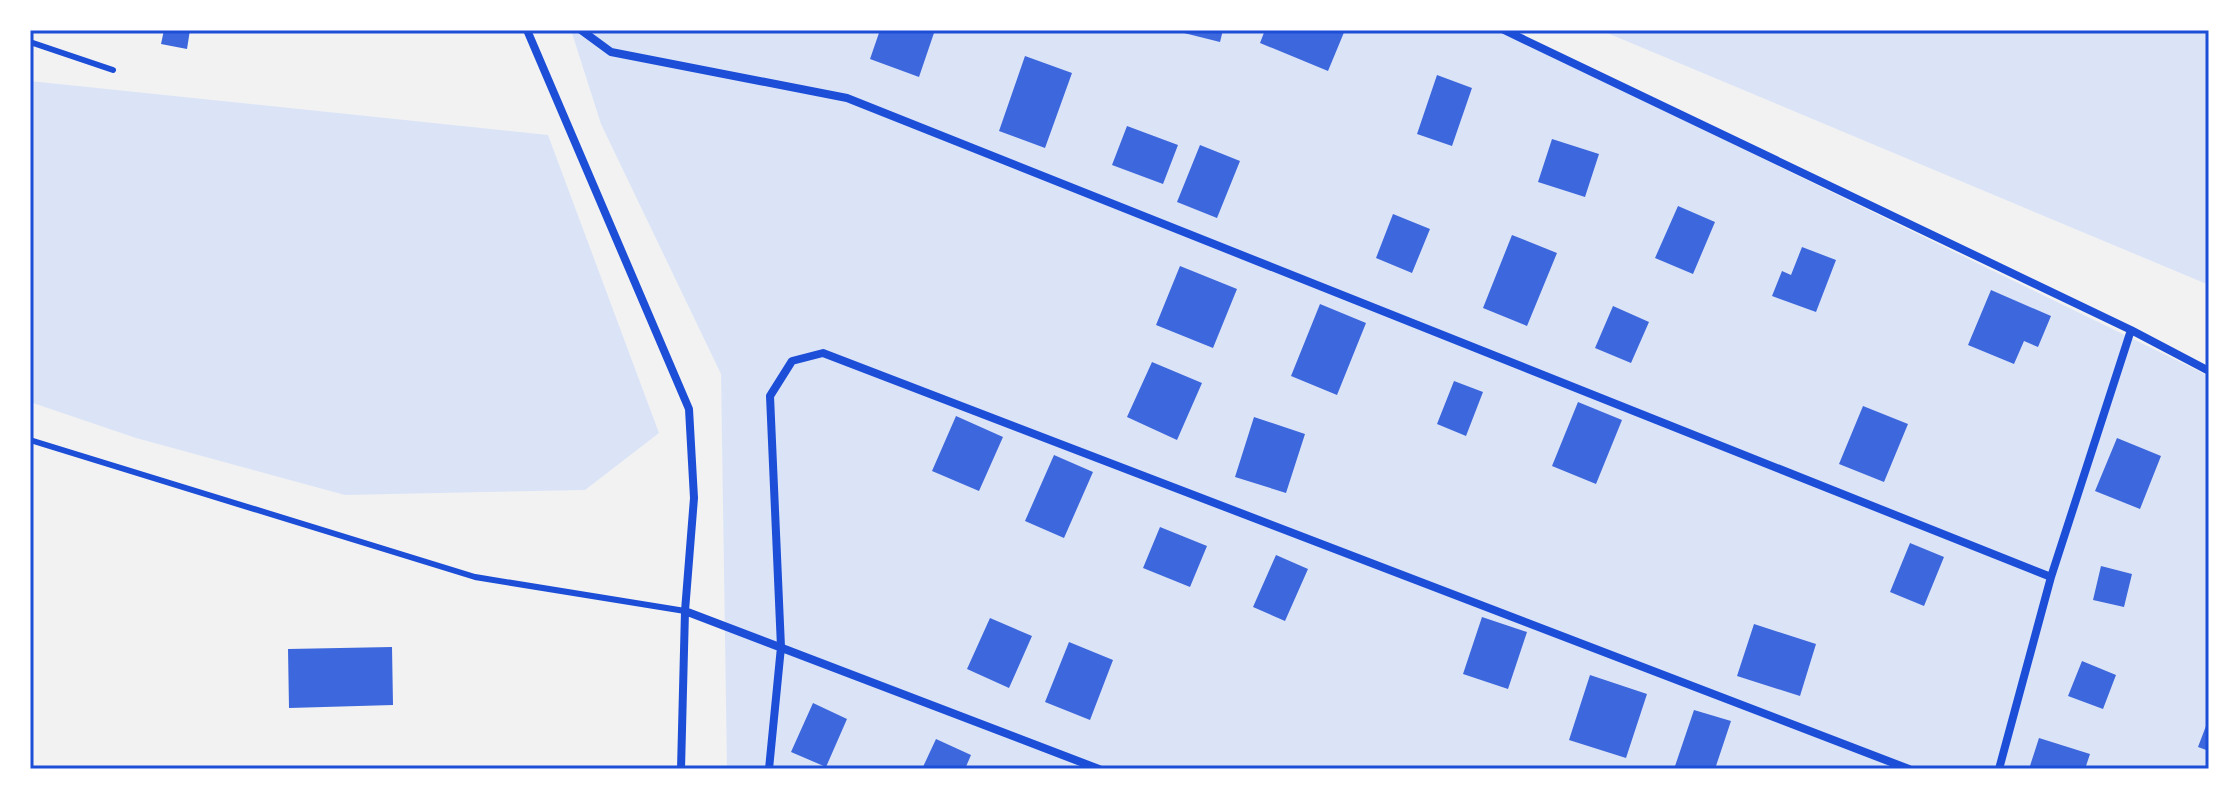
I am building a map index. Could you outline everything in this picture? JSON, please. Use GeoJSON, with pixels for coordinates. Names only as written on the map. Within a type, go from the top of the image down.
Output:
{"type":"FeatureCollection","features":[{"type":"Feature","properties":{"kind":"street"},"geometry":{"type":"LineString","coordinates":[[527,30],[689,409],[694,498],[685,611],[681,769]]}},
{"type":"Feature","properties":{"kind":"street"},"geometry":{"type":"LineString","coordinates":[[581,30],[611,52],[847,98],[2051,577]]}},
{"type":"Feature","properties":{"kind":"street"},"geometry":{"type":"LineString","coordinates":[[1504,30],[2131,330],[2209,371]]}},
{"type":"Feature","properties":{"kind":"street"},"geometry":{"type":"LineString","coordinates":[[1999,769],[2051,577],[2131,330]]}},
{"type":"Feature","properties":{"kind":"street"},"geometry":{"type":"LineString","coordinates":[[769,769],[781,647],[770,396],[792,361],[823,353],[1909,769]]}},
{"type":"Feature","properties":{"kind":"street"},"geometry":{"type":"LineString","coordinates":[[685,611],[1099,769]]}},
{"type":"Feature","properties":{"kind":"lane"},"geometry":{"type":"LineString","coordinates":[[30,42],[113,70]]}},
{"type":"Feature","properties":{"kind":"lane"},"geometry":{"type":"LineString","coordinates":[[30,440],[475,577],[685,611]]}},
{"type":"Feature","properties":{"kind":"shaded area"},"geometry":{"type":"Polygon","coordinates":[[[571,30],[1499,30],[2209,376],[2209,769],[727,769],[721,374],[601,124],[571,30]]]}},
{"type":"Feature","properties":{"kind":"shaded area"},"geometry":{"type":"Polygon","coordinates":[[[1600,30],[2209,30],[2209,285],[1600,30]]]}},
{"type":"Feature","properties":{"kind":"shaded area"},"geometry":{"type":"Polygon","coordinates":[[[30,81],[548,135],[659,433],[585,490],[345,495],[136,438],[30,402],[30,81]]]}},
{"type":"Feature","properties":{"kind":"building"},"geometry":{"type":"Polygon","coordinates":[[[164,30],[190,30],[187,49],[161,44],[164,30]]]}},
{"type":"Feature","properties":{"kind":"building"},"geometry":{"type":"Polygon","coordinates":[[[880,30],[935,30],[919,77],[870,59],[880,30]]]}},
{"type":"Feature","properties":{"kind":"building"},"geometry":{"type":"Polygon","coordinates":[[[1184,30],[1223,30],[1220,42],[1184,33],[1184,30]]]}},
{"type":"Feature","properties":{"kind":"building"},"geometry":{"type":"Polygon","coordinates":[[[1265,30],[1345,30],[1328,71],[1260,43],[1265,30]]]}},
{"type":"Feature","properties":{"kind":"building"},"geometry":{"type":"Polygon","coordinates":[[[1025,56],[1072,73],[1045,148],[999,131],[1025,56]]]}},
{"type":"Feature","properties":{"kind":"building"},"geometry":{"type":"Polygon","coordinates":[[[1437,75],[1472,88],[1452,146],[1417,134],[1437,75]]]}},
{"type":"Feature","properties":{"kind":"building"},"geometry":{"type":"Polygon","coordinates":[[[1127,126],[1178,145],[1163,184],[1112,165],[1127,126]]]}},
{"type":"Feature","properties":{"kind":"building"},"geometry":{"type":"Polygon","coordinates":[[[1552,139],[1599,154],[1585,197],[1538,182],[1552,139]]]}},
{"type":"Feature","properties":{"kind":"building"},"geometry":{"type":"Polygon","coordinates":[[[1200,145],[1240,161],[1217,218],[1177,202],[1200,145]]]}},
{"type":"Feature","properties":{"kind":"building"},"geometry":{"type":"Polygon","coordinates":[[[1678,206],[1715,222],[1693,274],[1655,258],[1678,206]]]}},
{"type":"Feature","properties":{"kind":"building"},"geometry":{"type":"Polygon","coordinates":[[[1393,214],[1430,229],[1412,273],[1376,258],[1393,214]]]}},
{"type":"Feature","properties":{"kind":"building"},"geometry":{"type":"Polygon","coordinates":[[[1512,235],[1557,253],[1527,326],[1483,308],[1512,235]]]}},
{"type":"Feature","properties":{"kind":"building"},"geometry":{"type":"Polygon","coordinates":[[[1802,247],[1836,260],[1816,312],[1772,296],[1782,271],[1791,275],[1802,247]]]}},
{"type":"Feature","properties":{"kind":"building"},"geometry":{"type":"Polygon","coordinates":[[[1180,266],[1237,289],[1213,348],[1156,325],[1180,266]]]}},
{"type":"Feature","properties":{"kind":"building"},"geometry":{"type":"Polygon","coordinates":[[[1991,290],[2051,316],[2038,347],[2024,341],[2014,364],[1968,345],[1991,290]]]}},
{"type":"Feature","properties":{"kind":"building"},"geometry":{"type":"Polygon","coordinates":[[[1320,304],[1366,323],[1337,395],[1291,376],[1320,304]]]}},
{"type":"Feature","properties":{"kind":"building"},"geometry":{"type":"Polygon","coordinates":[[[1613,306],[1649,322],[1631,363],[1595,348],[1613,306]]]}},
{"type":"Feature","properties":{"kind":"building"},"geometry":{"type":"Polygon","coordinates":[[[1152,362],[1202,383],[1177,440],[1127,417],[1152,362]]]}},
{"type":"Feature","properties":{"kind":"building"},"geometry":{"type":"Polygon","coordinates":[[[1454,381],[1483,392],[1466,436],[1437,424],[1454,381]]]}},
{"type":"Feature","properties":{"kind":"building"},"geometry":{"type":"Polygon","coordinates":[[[1578,402],[1622,420],[1596,484],[1552,466],[1578,402]]]}},
{"type":"Feature","properties":{"kind":"building"},"geometry":{"type":"Polygon","coordinates":[[[1863,406],[1908,424],[1884,482],[1839,464],[1863,406]]]}},
{"type":"Feature","properties":{"kind":"building"},"geometry":{"type":"Polygon","coordinates":[[[956,416],[1003,437],[979,491],[932,471],[956,416]]]}},
{"type":"Feature","properties":{"kind":"building"},"geometry":{"type":"Polygon","coordinates":[[[1254,417],[1305,434],[1286,493],[1235,477],[1254,417]]]}},
{"type":"Feature","properties":{"kind":"building"},"geometry":{"type":"Polygon","coordinates":[[[2117,438],[2161,456],[2140,509],[2095,491],[2117,438]]]}},
{"type":"Feature","properties":{"kind":"building"},"geometry":{"type":"Polygon","coordinates":[[[1054,455],[1093,472],[1064,538],[1025,521],[1054,455]]]}},
{"type":"Feature","properties":{"kind":"building"},"geometry":{"type":"Polygon","coordinates":[[[1160,527],[1207,546],[1190,587],[1143,568],[1160,527]]]}},
{"type":"Feature","properties":{"kind":"building"},"geometry":{"type":"Polygon","coordinates":[[[1910,543],[1944,557],[1924,606],[1890,592],[1910,543]]]}},
{"type":"Feature","properties":{"kind":"building"},"geometry":{"type":"Polygon","coordinates":[[[1276,555],[1308,569],[1285,621],[1253,607],[1276,555]]]}},
{"type":"Feature","properties":{"kind":"building"},"geometry":{"type":"Polygon","coordinates":[[[2101,566],[2132,574],[2124,607],[2093,600],[2101,566]]]}},
{"type":"Feature","properties":{"kind":"building"},"geometry":{"type":"Polygon","coordinates":[[[1482,617],[1527,632],[1508,689],[1463,674],[1482,617]]]}},
{"type":"Feature","properties":{"kind":"building"},"geometry":{"type":"Polygon","coordinates":[[[990,618],[1032,636],[1009,688],[967,669],[990,618]]]}},
{"type":"Feature","properties":{"kind":"building"},"geometry":{"type":"Polygon","coordinates":[[[1754,624],[1816,644],[1800,696],[1737,676],[1754,624]]]}},
{"type":"Feature","properties":{"kind":"building"},"geometry":{"type":"Polygon","coordinates":[[[1069,642],[1113,660],[1090,720],[1045,702],[1069,642]]]}},
{"type":"Feature","properties":{"kind":"building"},"geometry":{"type":"Polygon","coordinates":[[[392,647],[393,705],[289,708],[288,649],[392,647]]]}},
{"type":"Feature","properties":{"kind":"building"},"geometry":{"type":"Polygon","coordinates":[[[2082,661],[2116,675],[2103,709],[2068,696],[2082,661]]]}},
{"type":"Feature","properties":{"kind":"building"},"geometry":{"type":"Polygon","coordinates":[[[1590,675],[1647,694],[1626,758],[1569,740],[1590,675]]]}},
{"type":"Feature","properties":{"kind":"building"},"geometry":{"type":"Polygon","coordinates":[[[813,703],[847,719],[826,767],[791,752],[813,703]]]}},
{"type":"Feature","properties":{"kind":"building"},"geometry":{"type":"Polygon","coordinates":[[[1694,710],[1731,721],[1715,769],[1674,769],[1694,710]]]}},
{"type":"Feature","properties":{"kind":"building"},"geometry":{"type":"Polygon","coordinates":[[[2209,718],[2209,751],[2198,747],[2209,718]]]}},
{"type":"Feature","properties":{"kind":"building"},"geometry":{"type":"Polygon","coordinates":[[[2039,738],[2090,754],[2085,769],[2029,769],[2039,738]]]}},
{"type":"Feature","properties":{"kind":"building"},"geometry":{"type":"Polygon","coordinates":[[[936,739],[971,755],[965,769],[922,769],[936,739]]]}}]}
